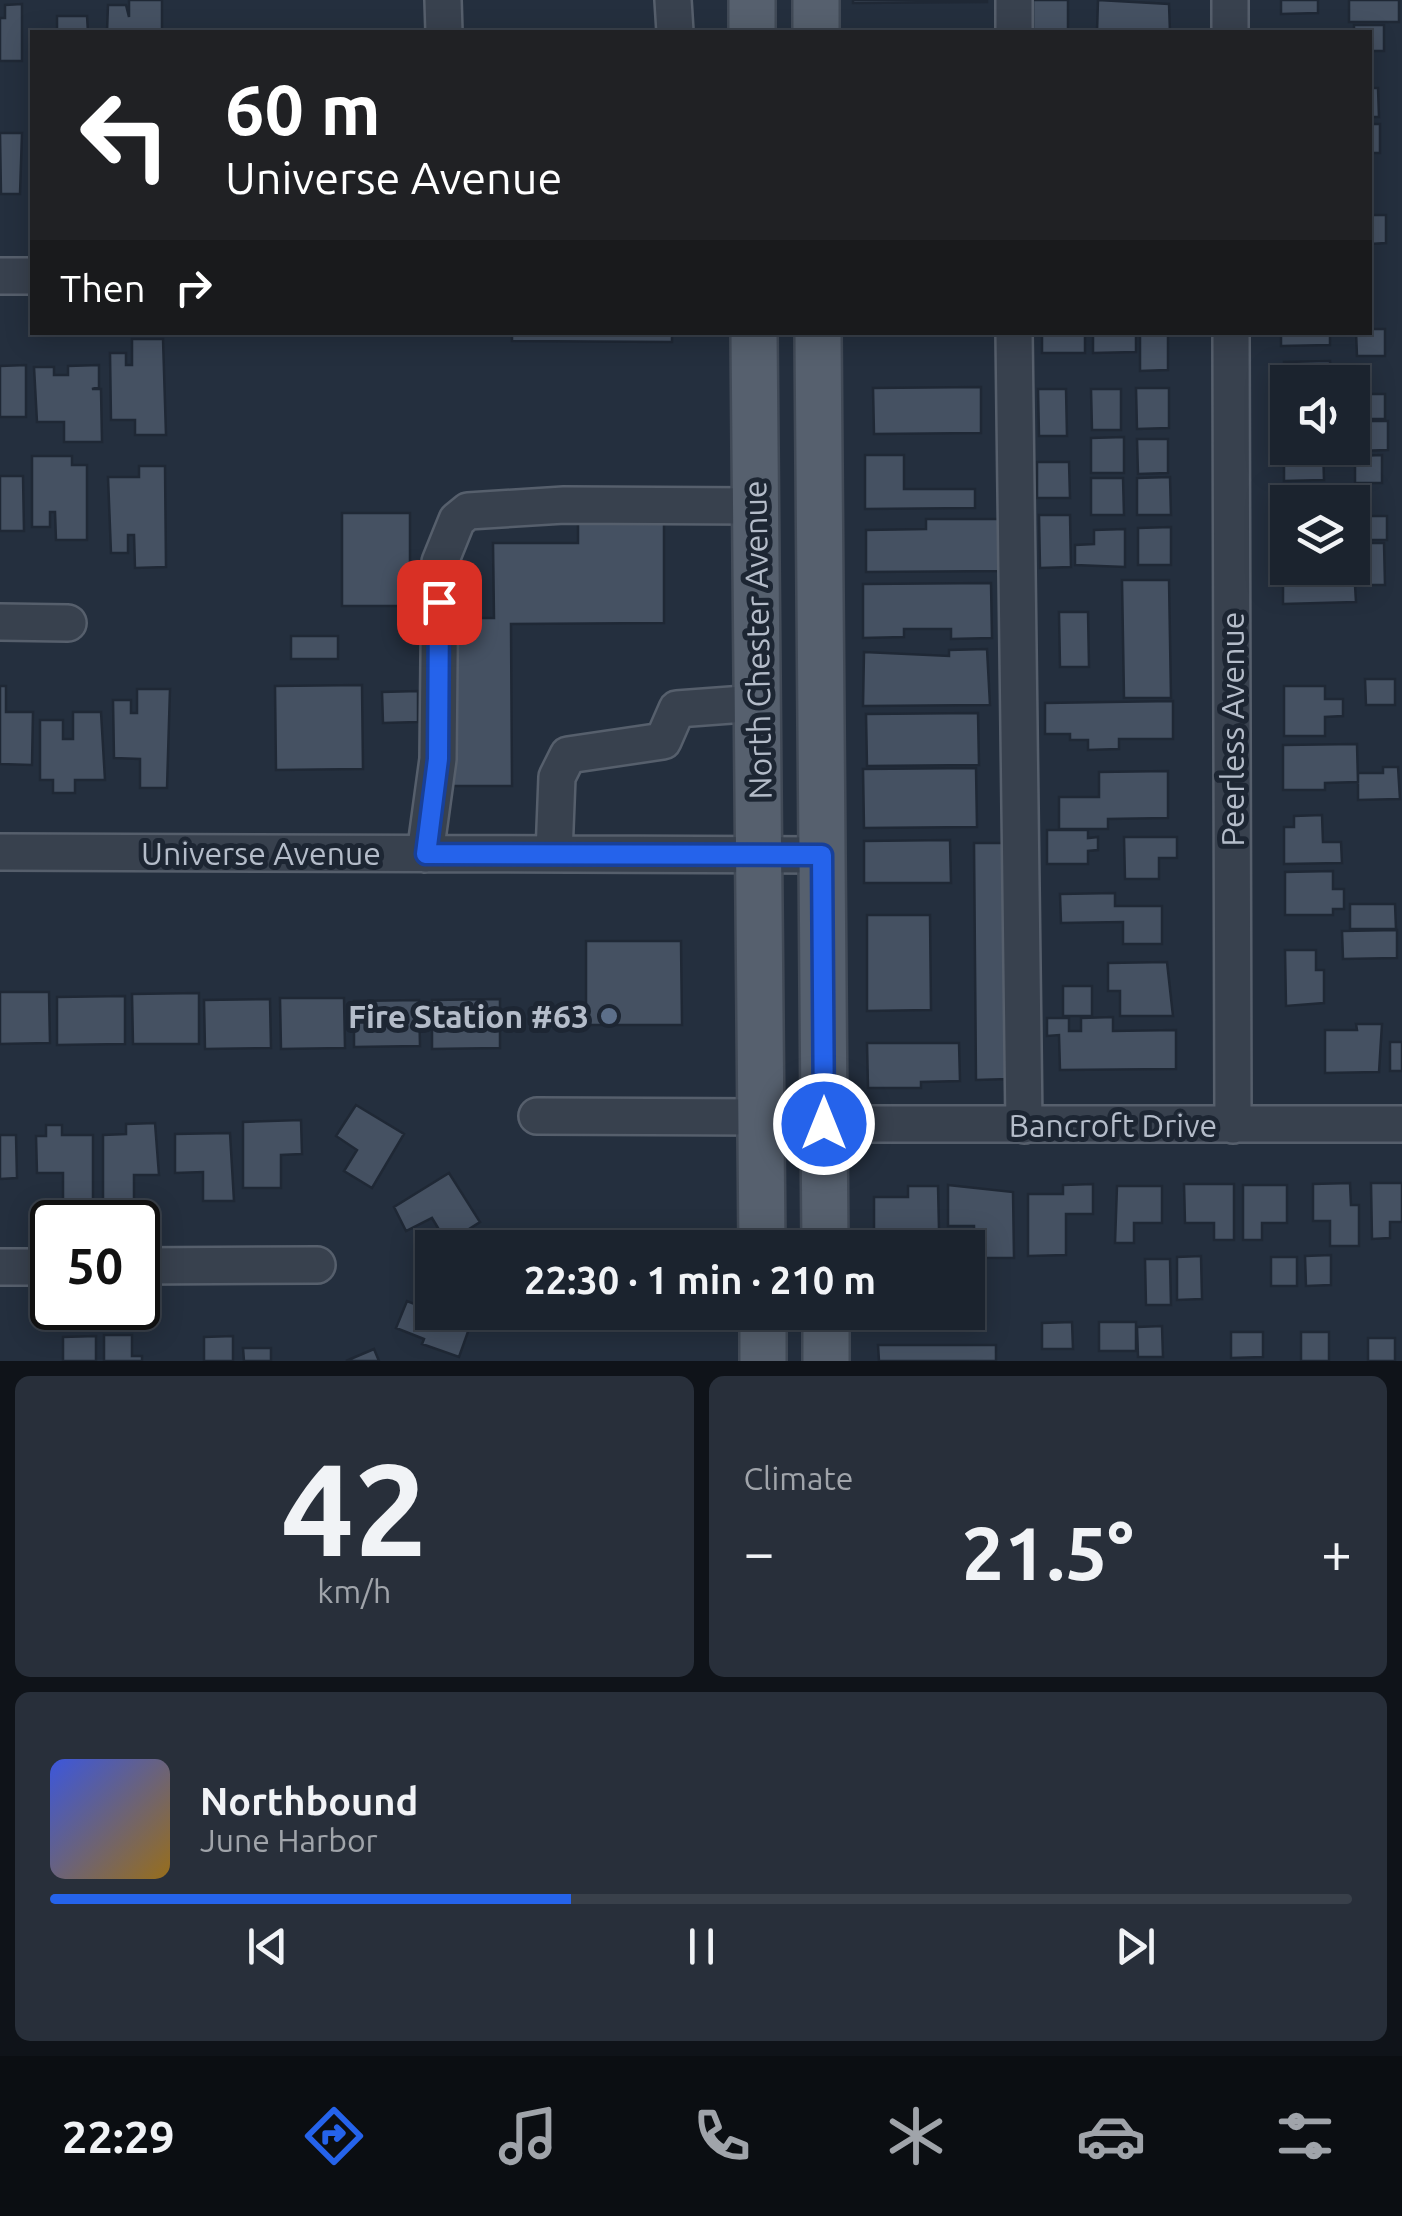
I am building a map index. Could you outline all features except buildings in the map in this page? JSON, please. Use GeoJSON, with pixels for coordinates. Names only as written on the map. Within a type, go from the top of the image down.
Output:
{"type":"FeatureCollection","features":[{"type":"Feature","properties":{"kind":"main road"},"geometry":{"type":"LineString","coordinates":[[752,0],[752,30]]}},
{"type":"Feature","properties":{"kind":"main road"},"geometry":{"type":"LineString","coordinates":[[816,0],[816,30]]}},
{"type":"Feature","properties":{"kind":"main road","name":"North Chester Avenue"},"geometry":{"type":"LineString","coordinates":[[754,335],[762,1230]]}},
{"type":"Feature","properties":{"kind":"main road"},"geometry":{"type":"LineString","coordinates":[[797,335],[819,408]]}},
{"type":"Feature","properties":{"kind":"main road","name":"North Chester Avenue"},"geometry":{"type":"LineString","coordinates":[[818,335],[825,1230]]}},
{"type":"Feature","properties":{"kind":"main road"},"geometry":{"type":"LineString","coordinates":[[763,1330],[763,1361]]}},
{"type":"Feature","properties":{"kind":"main road"},"geometry":{"type":"LineString","coordinates":[[826,1330],[826,1361]]}},
{"type":"Feature","properties":{"kind":"street"},"geometry":{"type":"LineString","coordinates":[[443,0],[444,30]]}},
{"type":"Feature","properties":{"kind":"street"},"geometry":{"type":"LineString","coordinates":[[674,0],[674,30]]}},
{"type":"Feature","properties":{"kind":"street"},"geometry":{"type":"LineString","coordinates":[[1014,0],[1014,30]]}},
{"type":"Feature","properties":{"kind":"street"},"geometry":{"type":"LineString","coordinates":[[1230,0],[1230,30]]}},
{"type":"Feature","properties":{"kind":"street"},"geometry":{"type":"LineString","coordinates":[[0,276],[30,276]]}},
{"type":"Feature","properties":{"kind":"street"},"geometry":{"type":"LineString","coordinates":[[1014,335],[1024,1124]]}},
{"type":"Feature","properties":{"kind":"street","name":"Peerless Avenue"},"geometry":{"type":"LineString","coordinates":[[1231,335],[1233,1126]]}},
{"type":"Feature","properties":{"kind":"street"},"geometry":{"type":"LineString","coordinates":[[426,854],[438,759],[440,562],[457,520],[468,511],[564,505],[756,506]]}},
{"type":"Feature","properties":{"kind":"street"},"geometry":{"type":"LineString","coordinates":[[0,622],[68,622]]}},
{"type":"Feature","properties":{"kind":"street"},"geometry":{"type":"LineString","coordinates":[[554,854],[558,777],[568,755],[662,741],[677,709],[758,703]]}},
{"type":"Feature","properties":{"kind":"street","name":"Universe Avenue"},"geometry":{"type":"LineString","coordinates":[[0,852],[822,855]]}},
{"type":"Feature","properties":{"kind":"street"},"geometry":{"type":"LineString","coordinates":[[537,1116],[762,1117]]}},
{"type":"Feature","properties":{"kind":"street","name":"Bancroft Drive"},"geometry":{"type":"LineString","coordinates":[[824,1124],[1402,1124]]}},
{"type":"Feature","properties":{"kind":"street"},"geometry":{"type":"LineString","coordinates":[[160,1266],[317,1264]]}},
{"type":"Feature","properties":{"kind":"street"},"geometry":{"type":"LineString","coordinates":[[0,1267],[30,1267]]}},
{"type":"Feature","properties":{"kind":"place","name":"Fire Station #63"},"geometry":{"type":"Point","coordinates":[609,1016]}},
{"type":"Feature","properties":{"kind":"route"},"geometry":{"type":"LineString","coordinates":[[439,602],[438,759],[426,854],[822,855],[824,1124]]}}]}
